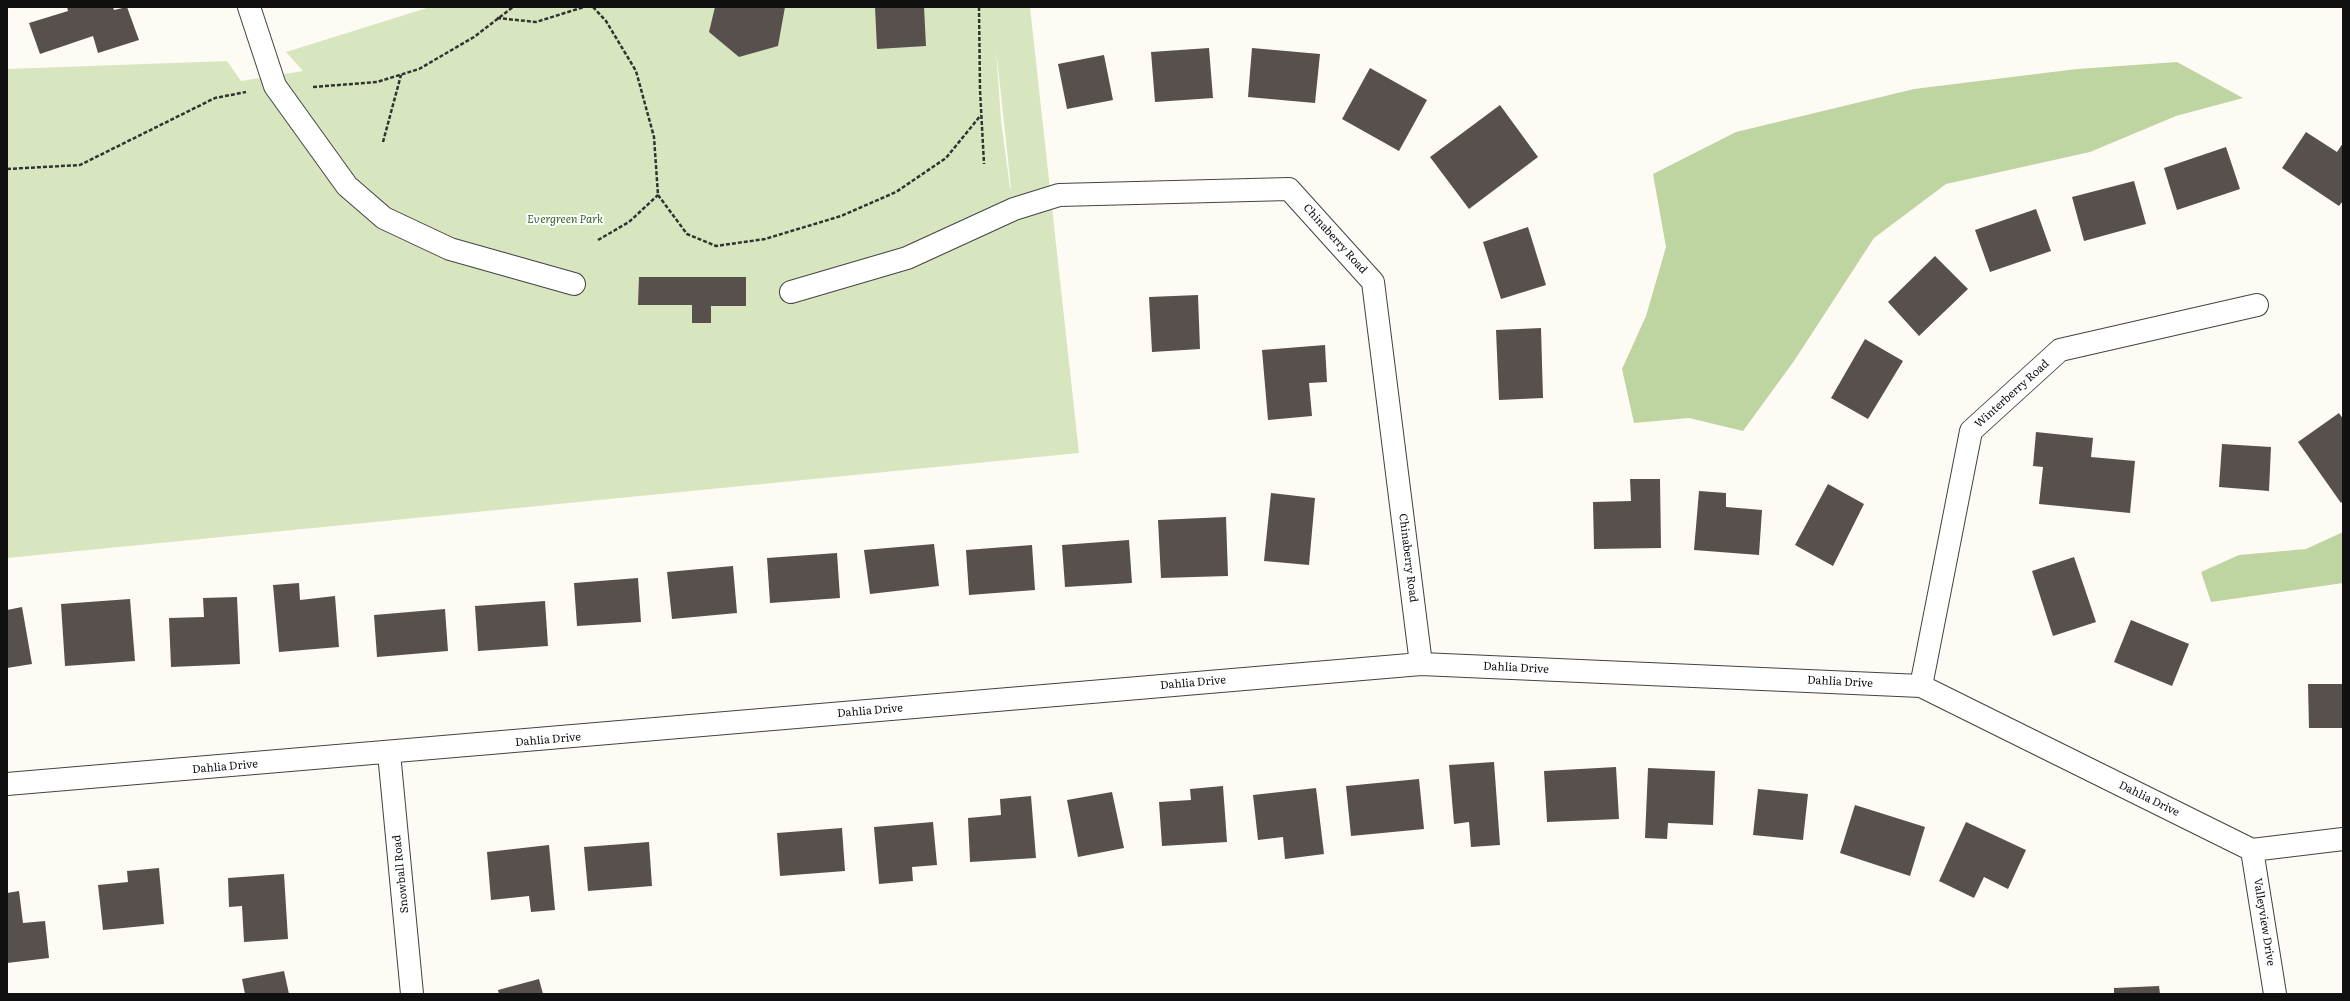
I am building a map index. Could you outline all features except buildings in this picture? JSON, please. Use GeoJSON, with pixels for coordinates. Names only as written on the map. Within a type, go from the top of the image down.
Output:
{"type":"FeatureCollection","features":[{"type":"Feature","properties":{"kind":"street"},"geometry":{"type":"LineString","coordinates":[[249,7],[275,86],[347,186],[384,218],[450,249],[574,284]]}},
{"type":"Feature","properties":{"kind":"street","name":"Chinaberry Road"},"geometry":{"type":"LineString","coordinates":[[791,292],[908,258],[1014,209],[1059,195],[1290,189],[1374,282],[1421,664]]}},
{"type":"Feature","properties":{"kind":"street","name":"Winterberry Road"},"geometry":{"type":"LineString","coordinates":[[1921,686],[1971,431],[2060,350],[2257,305]]}},
{"type":"Feature","properties":{"kind":"street","name":"Dahlia Drive"},"geometry":{"type":"LineString","coordinates":[[7,784],[389,753],[1421,664],[1921,686],[2252,850]]}},
{"type":"Feature","properties":{"kind":"street","name":"Snowball Road"},"geometry":{"type":"LineString","coordinates":[[389,753],[412,994]]}},
{"type":"Feature","properties":{"kind":"street"},"geometry":{"type":"LineString","coordinates":[[2252,850],[2343,839]]}},
{"type":"Feature","properties":{"kind":"street","name":"Valleyview Drive"},"geometry":{"type":"LineString","coordinates":[[2252,850],[2275,994]]}},
{"type":"Feature","properties":{"kind":"path"},"geometry":{"type":"LineString","coordinates":[[7,169],[80,165],[215,98],[275,86],[318,87],[377,82],[419,69],[474,37],[512,7]]}},
{"type":"Feature","properties":{"kind":"path"},"geometry":{"type":"LineString","coordinates":[[497,18],[536,22],[584,7]]}},
{"type":"Feature","properties":{"kind":"path"},"geometry":{"type":"LineString","coordinates":[[593,7],[606,21],[636,71],[654,137],[658,195],[687,234],[716,246],[765,239],[841,216],[896,192],[946,158],[981,114]]}},
{"type":"Feature","properties":{"kind":"path"},"geometry":{"type":"LineString","coordinates":[[979,7],[981,114],[984,164]]}},
{"type":"Feature","properties":{"kind":"path"},"geometry":{"type":"LineString","coordinates":[[383,142],[401,74]]}},
{"type":"Feature","properties":{"kind":"path"},"geometry":{"type":"LineString","coordinates":[[598,240],[629,222],[658,195]]}},
{"type":"Feature","properties":{"kind":"green space","name":"Evergreen Park"},"geometry":{"type":"Polygon","coordinates":[[[430,7],[1030,7],[1079,453],[7,558],[7,69],[227,61],[241,81],[303,71],[286,52],[430,7]],[[996,49],[1001,120],[1011,188],[996,49]]]}},
{"type":"Feature","properties":{"kind":"green space"},"geometry":{"type":"Polygon","coordinates":[[[2177,62],[2243,98],[2176,116],[2090,152],[1946,184],[1874,238],[1794,361],[1743,431],[1689,418],[1634,423],[1622,369],[1646,316],[1666,247],[1653,174],[1736,132],[1914,89],[2077,69],[2177,62]]]}},
{"type":"Feature","properties":{"kind":"green space"},"geometry":{"type":"Polygon","coordinates":[[[2343,532],[2343,583],[2211,602],[2201,572],[2239,555],[2306,549],[2343,532]]]}}]}
